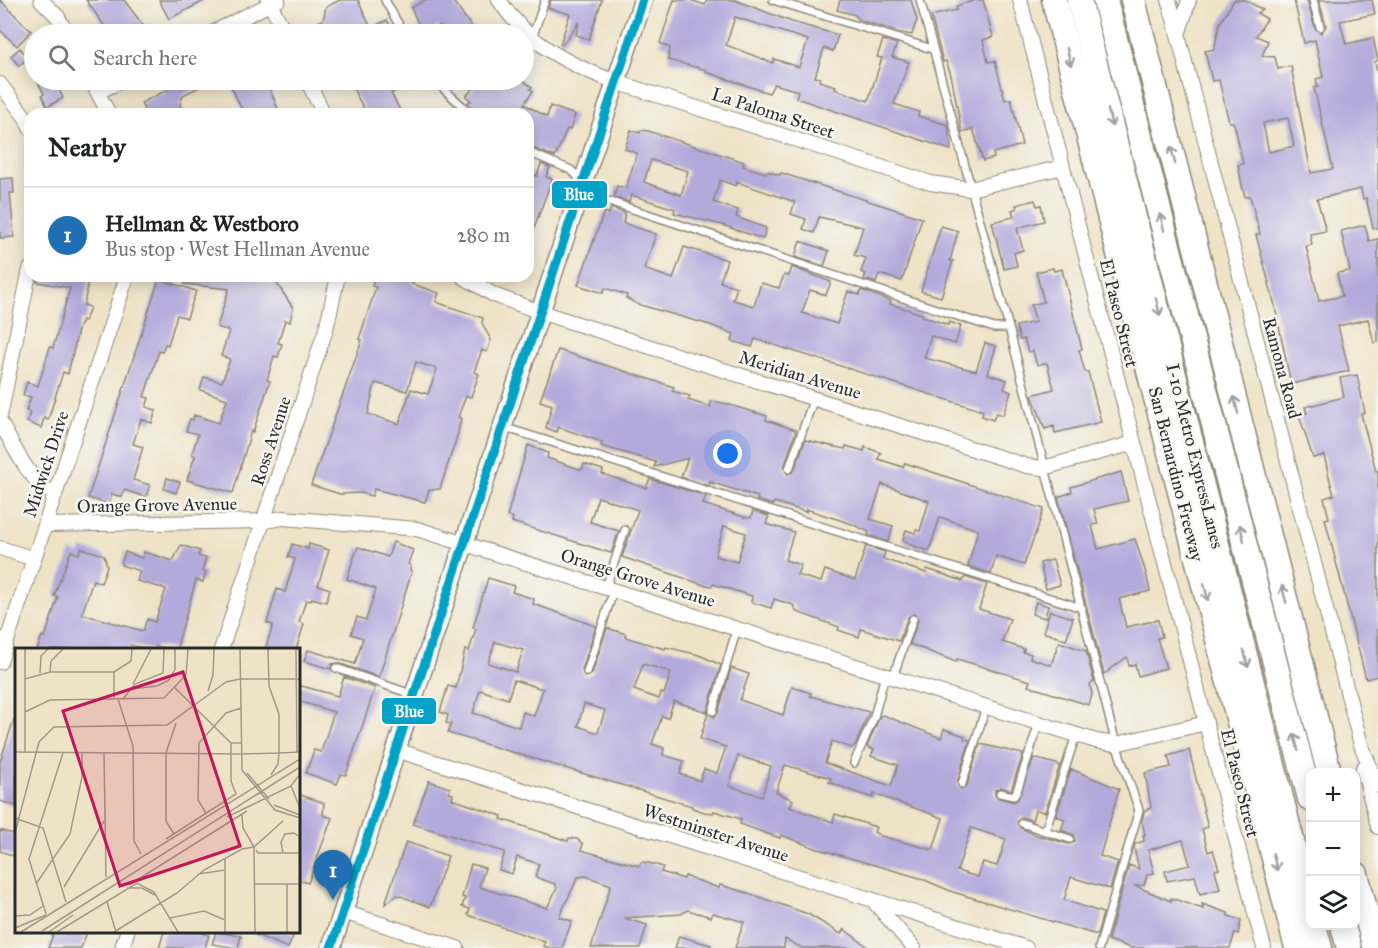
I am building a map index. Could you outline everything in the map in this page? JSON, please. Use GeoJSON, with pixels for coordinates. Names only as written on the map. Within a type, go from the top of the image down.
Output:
{"type":"FeatureCollection","features":[{"type":"Feature","properties":{"kind":"highway","name":"San Bernardino Freeway"},"geometry":{"type":"LineString","coordinates":[[1054,0],[1297,948]]}},
{"type":"Feature","properties":{"kind":"highway","name":"I-10 Metro ExpressLanes"},"geometry":{"type":"LineString","coordinates":[[1079,0],[1306,892]]}},
{"type":"Feature","properties":{"kind":"highway","name":"I-10 Metro ExpressLanes"},"geometry":{"type":"LineString","coordinates":[[1105,0],[1306,780]]}},
{"type":"Feature","properties":{"kind":"highway"},"geometry":{"type":"LineString","coordinates":[[1133,0],[1328,768]]}},
{"type":"Feature","properties":{"kind":"highway"},"geometry":{"type":"LineString","coordinates":[[1139,24],[1144,0]]}},
{"type":"Feature","properties":{"kind":"highway"},"geometry":{"type":"LineString","coordinates":[[1357,876],[1375,948]]}},
{"type":"Feature","properties":{"kind":"highway"},"geometry":{"type":"LineString","coordinates":[[1315,930],[1320,948]]}},
{"type":"Feature","properties":{"kind":"highway"},"geometry":{"type":"LineString","coordinates":[[1344,930],[1349,948]]}},
{"type":"Feature","properties":{"kind":"street"},"geometry":{"type":"LineString","coordinates":[[41,0],[62,24]]}},
{"type":"Feature","properties":{"kind":"street","name":"La Paloma Street"},"geometry":{"type":"LineString","coordinates":[[499,0],[519,24]]}},
{"type":"Feature","properties":{"kind":"street"},"geometry":{"type":"LineString","coordinates":[[331,948],[643,0]]}},
{"type":"Feature","properties":{"kind":"street","name":"El Paseo Street"},"geometry":{"type":"LineString","coordinates":[[1020,0],[1264,948]]}},
{"type":"Feature","properties":{"kind":"street","name":"Ramona Road"},"geometry":{"type":"LineString","coordinates":[[1169,0],[1362,745],[1378,785]]}},
{"type":"Feature","properties":{"kind":"street"},"geometry":{"type":"LineString","coordinates":[[1178,39],[1183,14],[1189,0]]}},
{"type":"Feature","properties":{"kind":"street"},"geometry":{"type":"LineString","coordinates":[[229,24],[272,1],[282,24]]}},
{"type":"Feature","properties":{"kind":"street","name":"La Paloma Street"},"geometry":{"type":"LineString","coordinates":[[534,40],[568,63],[616,81],[931,183],[970,189],[1062,167]]}},
{"type":"Feature","properties":{"kind":"street"},"geometry":{"type":"LineString","coordinates":[[0,84],[24,115]]}},
{"type":"Feature","properties":{"kind":"street"},"geometry":{"type":"LineString","coordinates":[[97,90],[106,108]]}},
{"type":"Feature","properties":{"kind":"street"},"geometry":{"type":"LineString","coordinates":[[312,90],[321,108]]}},
{"type":"Feature","properties":{"kind":"street"},"geometry":{"type":"LineString","coordinates":[[0,416],[27,282]]}},
{"type":"Feature","properties":{"kind":"street","name":"Midwick Drive"},"geometry":{"type":"LineString","coordinates":[[0,662],[125,282]]}},
{"type":"Feature","properties":{"kind":"street","name":"Ross Avenue"},"geometry":{"type":"LineString","coordinates":[[222,648],[326,329],[337,282]]}},
{"type":"Feature","properties":{"kind":"street","name":"Meridian Avenue"},"geometry":{"type":"LineString","coordinates":[[472,282],[494,295],[540,312],[1027,466],[1043,468],[1134,443]]}},
{"type":"Feature","properties":{"kind":"street"},"geometry":{"type":"LineString","coordinates":[[0,422],[29,471],[40,485],[55,495]]}},
{"type":"Feature","properties":{"kind":"street","name":"Orange Grove Avenue"},"geometry":{"type":"LineString","coordinates":[[45,525],[283,518],[417,529],[1076,735],[1116,744],[1206,723]]}},
{"type":"Feature","properties":{"kind":"street"},"geometry":{"type":"LineString","coordinates":[[0,548],[34,559]]}},
{"type":"Feature","properties":{"kind":"street"},"geometry":{"type":"LineString","coordinates":[[1362,745],[1378,768]]}},
{"type":"Feature","properties":{"kind":"street","name":"Ramona Road"},"geometry":{"type":"LineString","coordinates":[[1362,745],[1362,763],[1378,827]]}},
{"type":"Feature","properties":{"kind":"street","name":"Westminster Avenue"},"geometry":{"type":"LineString","coordinates":[[396,750],[875,903],[1026,948]]}},
{"type":"Feature","properties":{"kind":"street"},"geometry":{"type":"LineString","coordinates":[[875,903],[914,948]]}},
{"type":"Feature","properties":{"kind":"street"},"geometry":{"type":"LineString","coordinates":[[343,912],[457,948]]}},
{"type":"Feature","properties":{"kind":"street"},"geometry":{"type":"LineString","coordinates":[[122,948],[127,933]]}},
{"type":"Feature","properties":{"kind":"lane"},"geometry":{"type":"LineString","coordinates":[[385,0],[398,24]]}},
{"type":"Feature","properties":{"kind":"lane"},"geometry":{"type":"LineString","coordinates":[[534,32],[544,0]]}},
{"type":"Feature","properties":{"kind":"lane"},"geometry":{"type":"LineString","coordinates":[[773,0],[932,49]]}},
{"type":"Feature","properties":{"kind":"lane"},"geometry":{"type":"LineString","coordinates":[[920,0],[1116,744],[1139,810],[1099,948]]}},
{"type":"Feature","properties":{"kind":"lane"},"geometry":{"type":"LineString","coordinates":[[1313,0],[1320,27]]}},
{"type":"Feature","properties":{"kind":"lane"},"geometry":{"type":"LineString","coordinates":[[445,90],[464,108]]}},
{"type":"Feature","properties":{"kind":"lane"},"geometry":{"type":"LineString","coordinates":[[534,155],[571,170],[602,200],[994,328],[1008,328]]}},
{"type":"Feature","properties":{"kind":"lane"},"geometry":{"type":"LineString","coordinates":[[789,469],[814,398]]}},
{"type":"Feature","properties":{"kind":"lane"},"geometry":{"type":"LineString","coordinates":[[502,427],[1082,608]]}},
{"type":"Feature","properties":{"kind":"lane"},"geometry":{"type":"LineString","coordinates":[[587,672],[625,530]]}},
{"type":"Feature","properties":{"kind":"lane"},"geometry":{"type":"LineString","coordinates":[[854,763],[913,619]]}},
{"type":"Feature","properties":{"kind":"lane"},"geometry":{"type":"LineString","coordinates":[[713,711],[737,628]]}},
{"type":"Feature","properties":{"kind":"lane"},"geometry":{"type":"LineString","coordinates":[[336,668],[414,695]]}},
{"type":"Feature","properties":{"kind":"lane"},"geometry":{"type":"LineString","coordinates":[[962,784],[986,707]]}},
{"type":"Feature","properties":{"kind":"lane"},"geometry":{"type":"LineString","coordinates":[[1000,793],[1014,796],[1017,791],[1039,723]]}},
{"type":"Feature","properties":{"kind":"lane"},"geometry":{"type":"LineString","coordinates":[[1045,831],[1076,735]]}},
{"type":"Feature","properties":{"kind":"lane"},"geometry":{"type":"LineString","coordinates":[[1022,823],[1070,839]]}},
{"type":"Feature","properties":{"kind":"building"},"geometry":{"type":"Polygon","coordinates":[[[0,0],[24,24],[24,38],[17,46],[0,30],[0,0]]]}},
{"type":"Feature","properties":{"kind":"building"},"geometry":{"type":"Polygon","coordinates":[[[86,0],[124,0],[142,24],[103,24],[86,0]]]}},
{"type":"Feature","properties":{"kind":"building"},"geometry":{"type":"Polygon","coordinates":[[[159,0],[206,0],[169,19],[159,0]]]}},
{"type":"Feature","properties":{"kind":"building"},"geometry":{"type":"Polygon","coordinates":[[[340,0],[358,0],[369,24],[319,24],[318,22],[323,20],[326,7],[340,0]]]}},
{"type":"Feature","properties":{"kind":"building"},"geometry":{"type":"Polygon","coordinates":[[[425,0],[452,0],[470,24],[418,24],[411,8],[425,0]]]}},
{"type":"Feature","properties":{"kind":"building"},"geometry":{"type":"Polygon","coordinates":[[[551,0],[602,0],[589,39],[576,35],[579,22],[562,45],[560,44],[570,14],[548,8],[551,0]]]}},
{"type":"Feature","properties":{"kind":"building"},"geometry":{"type":"Polygon","coordinates":[[[674,0],[690,0],[705,5],[707,0],[735,0],[792,22],[838,35],[833,51],[824,48],[815,77],[820,78],[819,81],[836,86],[835,89],[868,101],[882,58],[877,57],[883,40],[897,44],[892,57],[909,62],[894,104],[919,112],[918,116],[948,125],[951,150],[796,98],[798,91],[774,84],[769,93],[706,72],[707,70],[668,60],[670,48],[660,43],[674,0]],[[735,17],[726,45],[773,63],[774,59],[799,67],[808,40],[735,17]]]}},
{"type":"Feature","properties":{"kind":"building"},"geometry":{"type":"Polygon","coordinates":[[[840,0],[911,0],[917,20],[912,35],[859,20],[855,15],[837,10],[840,0]]]}},
{"type":"Feature","properties":{"kind":"building"},"geometry":{"type":"Polygon","coordinates":[[[983,0],[993,37],[983,40],[988,62],[995,61],[1005,100],[1011,99],[1022,145],[993,153],[994,158],[983,161],[973,129],[962,132],[951,75],[946,61],[943,62],[931,16],[957,10],[956,6],[983,0]]]}},
{"type":"Feature","properties":{"kind":"building"},"geometry":{"type":"Polygon","coordinates":[[[1234,0],[1246,0],[1263,10],[1257,13],[1267,19],[1256,36],[1268,41],[1262,56],[1275,57],[1278,69],[1291,66],[1311,173],[1333,169],[1314,88],[1318,87],[1316,79],[1323,77],[1315,40],[1304,43],[1294,0],[1307,0],[1315,28],[1321,33],[1326,26],[1319,0],[1372,0],[1375,14],[1340,21],[1346,44],[1373,38],[1378,60],[1375,62],[1378,76],[1378,228],[1373,228],[1366,198],[1363,199],[1361,189],[1317,199],[1326,231],[1310,234],[1312,245],[1306,246],[1319,301],[1342,296],[1337,273],[1350,271],[1341,231],[1365,225],[1369,241],[1378,239],[1378,342],[1374,343],[1368,319],[1338,326],[1349,371],[1291,384],[1274,302],[1256,235],[1260,234],[1250,196],[1245,197],[1242,185],[1238,165],[1243,164],[1235,127],[1233,122],[1229,122],[1219,80],[1212,81],[1205,51],[1214,49],[1220,23],[1234,0]],[[1288,118],[1263,123],[1269,152],[1294,146],[1288,118]]]}},
{"type":"Feature","properties":{"kind":"building"},"geometry":{"type":"Polygon","coordinates":[[[20,48],[24,53],[24,62],[19,66],[11,56],[20,48]]]}},
{"type":"Feature","properties":{"kind":"building"},"geometry":{"type":"Polygon","coordinates":[[[42,90],[59,90],[63,98],[47,107],[42,95],[44,94],[42,90]]]}},
{"type":"Feature","properties":{"kind":"building"},"geometry":{"type":"Polygon","coordinates":[[[167,90],[193,90],[183,95],[180,105],[182,108],[143,108],[141,103],[167,90]]]}},
{"type":"Feature","properties":{"kind":"building"},"geometry":{"type":"Polygon","coordinates":[[[233,90],[270,90],[278,108],[241,108],[233,90]]]}},
{"type":"Feature","properties":{"kind":"building"},"geometry":{"type":"Polygon","coordinates":[[[354,90],[397,90],[391,93],[399,108],[364,108],[354,90]]]}},
{"type":"Feature","properties":{"kind":"building"},"geometry":{"type":"Polygon","coordinates":[[[472,90],[533,91],[524,104],[531,108],[472,108],[467,103],[471,101],[466,96],[472,90]]]}},
{"type":"Feature","properties":{"kind":"building"},"geometry":{"type":"Polygon","coordinates":[[[550,106],[575,115],[570,130],[567,129],[555,157],[534,148],[534,110],[547,117],[550,106]]]}},
{"type":"Feature","properties":{"kind":"building"},"geometry":{"type":"Polygon","coordinates":[[[631,130],[640,133],[641,130],[648,131],[744,162],[743,166],[766,173],[767,171],[780,175],[781,173],[922,218],[902,281],[879,274],[876,283],[864,279],[866,274],[861,272],[866,258],[854,255],[863,227],[819,217],[814,233],[803,229],[806,219],[791,214],[795,202],[737,182],[736,186],[720,180],[713,202],[738,210],[736,217],[766,228],[763,239],[722,225],[674,213],[675,209],[631,195],[629,202],[614,197],[617,186],[626,188],[637,153],[625,149],[631,130]],[[651,160],[644,182],[681,195],[688,171],[651,160]]]}},
{"type":"Feature","properties":{"kind":"building"},"geometry":{"type":"Polygon","coordinates":[[[541,164],[550,167],[546,177],[552,179],[534,228],[534,175],[537,176],[541,164]]]}},
{"type":"Feature","properties":{"kind":"building"},"geometry":{"type":"Polygon","coordinates":[[[13,178],[14,193],[10,193],[14,237],[0,238],[0,179],[13,178]]]}},
{"type":"Feature","properties":{"kind":"building"},"geometry":{"type":"Polygon","coordinates":[[[1035,200],[1037,206],[1041,205],[1044,221],[1017,228],[1023,250],[1014,253],[1017,266],[1004,269],[992,222],[1014,217],[1012,210],[1017,208],[1016,205],[1035,200]]]}},
{"type":"Feature","properties":{"kind":"building"},"geometry":{"type":"Polygon","coordinates":[[[611,208],[625,213],[623,223],[656,234],[644,269],[673,279],[684,247],[727,260],[720,282],[737,287],[733,300],[754,306],[761,283],[779,288],[784,275],[789,276],[792,267],[831,282],[826,295],[810,290],[802,313],[837,324],[848,291],[859,295],[861,290],[891,301],[890,304],[922,314],[922,316],[948,325],[949,322],[961,326],[955,344],[931,336],[924,358],[976,371],[985,343],[996,346],[988,374],[1007,380],[1004,389],[1011,392],[1003,415],[996,413],[993,420],[982,416],[983,411],[755,339],[752,347],[732,341],[734,334],[710,325],[637,304],[626,298],[627,295],[605,288],[603,293],[578,285],[604,212],[609,214],[611,208]]]}},
{"type":"Feature","properties":{"kind":"building"},"geometry":{"type":"Polygon","coordinates":[[[941,226],[958,231],[950,261],[953,261],[941,297],[921,291],[941,226]]]}},
{"type":"Feature","properties":{"kind":"building"},"geometry":{"type":"Polygon","coordinates":[[[800,241],[829,251],[824,266],[795,257],[800,241]]]}},
{"type":"Feature","properties":{"kind":"building"},"geometry":{"type":"Polygon","coordinates":[[[1053,268],[1054,271],[1062,269],[1082,349],[1079,350],[1085,372],[1088,372],[1101,422],[1055,433],[1054,426],[1045,429],[1032,395],[1054,389],[1047,363],[1037,365],[1033,351],[1028,352],[1024,339],[1020,340],[1016,326],[1036,322],[1031,305],[1044,302],[1036,272],[1053,268]]]}},
{"type":"Feature","properties":{"kind":"building"},"geometry":{"type":"Polygon","coordinates":[[[37,282],[88,282],[84,305],[90,307],[85,321],[82,320],[78,330],[68,374],[63,372],[48,420],[44,418],[41,428],[27,422],[30,412],[26,411],[31,397],[23,395],[27,382],[38,386],[50,347],[53,348],[70,288],[37,282]]]}},
{"type":"Feature","properties":{"kind":"building"},"geometry":{"type":"Polygon","coordinates":[[[158,282],[168,282],[196,291],[187,318],[177,315],[168,345],[165,344],[162,352],[159,351],[144,397],[149,398],[146,407],[156,410],[152,423],[141,419],[133,444],[143,447],[133,480],[150,485],[146,497],[124,490],[122,497],[112,494],[109,504],[88,498],[158,282]]]}},
{"type":"Feature","properties":{"kind":"building"},"geometry":{"type":"Polygon","coordinates":[[[185,282],[276,282],[293,308],[290,322],[285,320],[278,343],[282,344],[278,357],[274,356],[267,380],[270,381],[253,432],[251,431],[233,493],[187,480],[195,456],[192,454],[198,434],[186,431],[190,419],[193,420],[194,415],[219,423],[227,399],[200,390],[204,377],[222,382],[230,359],[221,356],[229,331],[217,327],[229,289],[185,284],[185,282]]]}},
{"type":"Feature","properties":{"kind":"building"},"geometry":{"type":"Polygon","coordinates":[[[373,282],[413,282],[412,284],[439,293],[436,302],[483,318],[482,323],[491,340],[487,352],[482,350],[474,372],[479,374],[471,397],[466,396],[458,417],[461,418],[458,433],[440,489],[429,490],[425,502],[374,489],[372,496],[361,493],[340,494],[311,485],[362,340],[359,339],[376,287],[372,286],[373,282]],[[416,362],[407,391],[375,383],[368,414],[399,424],[411,389],[428,394],[437,369],[416,362]]]}},
{"type":"Feature","properties":{"kind":"building"},"geometry":{"type":"Polygon","coordinates":[[[558,350],[674,387],[672,391],[690,396],[688,400],[710,407],[712,401],[723,403],[767,416],[766,420],[796,430],[784,468],[788,474],[794,471],[805,440],[845,449],[846,446],[864,451],[865,447],[881,453],[878,459],[903,467],[905,463],[1044,509],[1024,565],[996,556],[991,574],[968,566],[978,530],[940,517],[929,551],[911,545],[903,540],[906,530],[915,533],[916,530],[920,531],[929,501],[882,484],[870,519],[893,526],[888,542],[868,535],[869,532],[852,524],[806,509],[806,512],[774,502],[773,505],[757,500],[758,497],[710,482],[709,486],[681,477],[688,458],[654,467],[656,462],[601,446],[602,442],[558,427],[557,432],[546,428],[552,405],[540,401],[558,350]]]}},
{"type":"Feature","properties":{"kind":"building"},"geometry":{"type":"Polygon","coordinates":[[[1357,375],[1365,413],[1361,414],[1376,471],[1378,471],[1378,676],[1366,679],[1325,519],[1329,518],[1324,498],[1334,495],[1324,455],[1313,458],[1299,415],[1307,413],[1305,407],[1344,397],[1340,378],[1357,375]]]}},
{"type":"Feature","properties":{"kind":"building"},"geometry":{"type":"Polygon","coordinates":[[[528,445],[548,453],[547,458],[582,470],[584,464],[603,470],[602,474],[646,488],[650,479],[706,496],[703,504],[744,517],[751,518],[753,511],[769,516],[766,524],[794,532],[785,560],[801,565],[797,575],[821,582],[825,570],[855,580],[866,546],[885,552],[883,559],[926,573],[927,569],[963,581],[965,577],[987,584],[979,609],[1010,619],[1002,642],[1024,649],[1023,652],[1031,654],[1030,658],[1051,665],[1059,642],[1086,651],[1094,681],[1090,684],[1092,694],[1089,705],[1028,686],[1030,681],[957,659],[956,662],[910,644],[918,620],[914,614],[908,617],[899,641],[861,629],[859,637],[797,612],[793,605],[774,599],[771,608],[751,602],[752,596],[713,584],[712,586],[704,585],[622,557],[638,510],[598,497],[590,522],[619,531],[611,553],[512,522],[513,518],[507,516],[528,445]],[[724,526],[715,556],[737,562],[746,533],[724,526]]]}},
{"type":"Feature","properties":{"kind":"building"},"geometry":{"type":"Polygon","coordinates":[[[1121,472],[1128,501],[1094,509],[1098,524],[1092,525],[1098,549],[1135,539],[1146,573],[1150,591],[1119,599],[1126,627],[1158,620],[1162,637],[1157,638],[1166,668],[1138,676],[1135,664],[1129,666],[1127,657],[1104,674],[1058,497],[1072,492],[1071,487],[1121,472]]]}},
{"type":"Feature","properties":{"kind":"building"},"geometry":{"type":"Polygon","coordinates":[[[167,478],[180,482],[176,493],[164,489],[167,478]]]}},
{"type":"Feature","properties":{"kind":"building"},"geometry":{"type":"Polygon","coordinates":[[[393,542],[413,550],[408,564],[411,565],[410,570],[412,571],[379,677],[338,663],[332,664],[331,669],[304,661],[308,650],[355,664],[363,638],[351,634],[357,617],[366,620],[376,589],[347,579],[351,566],[358,547],[388,557],[393,542]]]}},
{"type":"Feature","properties":{"kind":"building"},"geometry":{"type":"Polygon","coordinates":[[[292,544],[308,549],[309,544],[329,550],[318,585],[330,589],[326,602],[312,598],[311,601],[306,600],[299,622],[304,624],[297,648],[266,648],[273,625],[267,623],[277,589],[285,592],[295,559],[288,557],[292,544]]]}},
{"type":"Feature","properties":{"kind":"building"},"geometry":{"type":"Polygon","coordinates":[[[181,545],[200,551],[198,556],[206,558],[202,571],[206,572],[203,582],[196,580],[177,648],[156,646],[145,648],[131,645],[130,648],[38,648],[42,636],[45,637],[58,597],[54,596],[71,551],[79,554],[81,548],[104,555],[107,566],[101,583],[93,580],[82,614],[143,631],[147,619],[155,622],[166,589],[137,581],[140,571],[121,565],[125,552],[142,558],[144,552],[173,561],[181,545]]]}},
{"type":"Feature","properties":{"kind":"building"},"geometry":{"type":"Polygon","coordinates":[[[1053,560],[1060,585],[1046,589],[1040,563],[1053,560]]]}},
{"type":"Feature","properties":{"kind":"building"},"geometry":{"type":"Polygon","coordinates":[[[488,578],[514,586],[512,592],[534,599],[533,604],[596,626],[582,670],[585,677],[592,674],[607,628],[626,634],[625,637],[665,649],[666,647],[699,655],[721,665],[707,712],[674,701],[668,718],[662,716],[652,744],[664,748],[663,755],[684,761],[680,774],[700,781],[704,769],[717,773],[726,747],[700,739],[708,713],[714,717],[718,713],[731,668],[749,674],[740,700],[783,715],[792,687],[811,693],[810,696],[869,712],[856,744],[852,748],[832,741],[825,763],[891,786],[898,765],[871,756],[874,750],[867,747],[880,716],[883,715],[941,738],[944,729],[970,740],[957,783],[961,789],[967,786],[980,744],[1023,754],[1011,790],[1001,787],[995,790],[995,795],[999,798],[1014,802],[1018,799],[1034,758],[1060,765],[1045,812],[1035,810],[1032,820],[1022,817],[1017,822],[1020,828],[1036,835],[1069,844],[1075,841],[1074,835],[1061,830],[1065,819],[1056,816],[1071,769],[1119,789],[1100,856],[1118,862],[1110,889],[1071,877],[1064,900],[1103,913],[1097,935],[953,892],[920,878],[815,848],[781,835],[780,838],[740,824],[741,819],[714,811],[713,813],[704,812],[692,806],[448,733],[451,724],[446,723],[448,715],[440,712],[448,686],[456,688],[465,650],[469,651],[476,629],[473,628],[488,578]],[[495,642],[488,663],[516,672],[523,650],[495,642]],[[643,664],[634,690],[659,699],[661,693],[664,694],[671,672],[643,664]],[[514,680],[508,699],[480,690],[473,713],[519,727],[523,712],[534,716],[543,689],[514,680]],[[584,704],[578,726],[598,733],[605,710],[584,704]],[[738,756],[729,786],[762,796],[771,766],[738,756]],[[785,765],[776,792],[793,800],[790,807],[833,822],[835,814],[876,827],[874,832],[881,836],[933,850],[943,818],[874,794],[873,798],[855,792],[829,782],[831,778],[785,765]],[[971,828],[957,871],[978,877],[983,862],[997,866],[1006,839],[971,828]]]}},
{"type":"Feature","properties":{"kind":"building"},"geometry":{"type":"Polygon","coordinates":[[[1036,602],[1048,606],[1045,618],[1032,614],[1036,602]]]}},
{"type":"Feature","properties":{"kind":"building"},"geometry":{"type":"Polygon","coordinates":[[[1050,611],[1073,618],[1066,640],[1043,632],[1050,611]]]}},
{"type":"Feature","properties":{"kind":"building"},"geometry":{"type":"Polygon","coordinates":[[[344,677],[375,688],[346,775],[341,774],[337,784],[306,773],[314,750],[321,752],[334,712],[300,702],[300,686],[338,696],[344,677]]]}},
{"type":"Feature","properties":{"kind":"building"},"geometry":{"type":"Polygon","coordinates":[[[15,719],[15,806],[0,801],[0,762],[15,719]]]}},
{"type":"Feature","properties":{"kind":"building"},"geometry":{"type":"Polygon","coordinates":[[[1189,750],[1208,827],[1202,829],[1208,852],[1213,850],[1219,869],[1215,870],[1220,889],[1200,894],[1195,876],[1167,881],[1165,871],[1190,865],[1183,840],[1148,850],[1154,873],[1147,875],[1144,885],[1135,886],[1171,901],[1171,898],[1203,909],[1202,904],[1228,913],[1228,916],[1241,920],[1238,934],[1235,933],[1230,948],[1131,948],[1108,940],[1129,865],[1139,869],[1134,848],[1135,844],[1144,841],[1142,821],[1144,811],[1151,807],[1145,773],[1171,767],[1168,756],[1189,750]]]}},
{"type":"Feature","properties":{"kind":"building"},"geometry":{"type":"Polygon","coordinates":[[[429,781],[450,788],[449,793],[453,794],[452,799],[502,816],[501,819],[568,841],[569,838],[577,839],[583,844],[581,850],[639,866],[641,862],[649,863],[663,867],[661,872],[684,879],[685,876],[719,888],[720,885],[748,893],[808,914],[841,934],[844,929],[869,948],[802,948],[785,939],[784,948],[735,948],[744,922],[713,913],[711,917],[688,910],[681,914],[624,918],[647,925],[640,948],[591,948],[611,885],[586,876],[578,877],[559,917],[572,921],[562,948],[543,946],[545,942],[468,915],[470,909],[462,907],[465,898],[462,897],[471,864],[485,868],[479,887],[547,908],[557,888],[555,884],[535,877],[539,864],[517,857],[512,874],[499,870],[505,852],[413,824],[429,781]]]}},
{"type":"Feature","properties":{"kind":"building"},"geometry":{"type":"Polygon","coordinates":[[[300,795],[324,803],[323,815],[332,818],[308,883],[300,881],[300,795]]]}},
{"type":"Feature","properties":{"kind":"building"},"geometry":{"type":"Polygon","coordinates":[[[0,830],[15,835],[15,857],[0,851],[0,830]]]}},
{"type":"Feature","properties":{"kind":"building"},"geometry":{"type":"Polygon","coordinates":[[[406,842],[448,856],[430,907],[398,895],[385,904],[406,842]]]}},
{"type":"Feature","properties":{"kind":"building"},"geometry":{"type":"Polygon","coordinates":[[[54,933],[87,933],[81,948],[48,948],[54,933]]]}},
{"type":"Feature","properties":{"kind":"building"},"geometry":{"type":"Polygon","coordinates":[[[164,933],[209,935],[205,948],[159,948],[164,933]]]}},
{"type":"Feature","properties":{"kind":"building"},"geometry":{"type":"Polygon","coordinates":[[[216,933],[241,936],[238,948],[212,944],[216,933]]]}},
{"type":"Feature","properties":{"kind":"building"},"geometry":{"type":"Polygon","coordinates":[[[290,933],[294,934],[288,948],[254,934],[290,933]]]}},
{"type":"Feature","properties":{"kind":"building"},"geometry":{"type":"Polygon","coordinates":[[[679,936],[711,945],[710,948],[675,948],[679,936]]]}},
{"type":"Feature","properties":{"kind":"transit line","name":"Blue"},"geometry":{"type":"LineString","coordinates":[[331,948],[643,0]]}},
{"type":"Feature","properties":{"kind":"place","name":"Hellman & Westboro"},"geometry":{"type":"Point","coordinates":[333,900]}}]}
